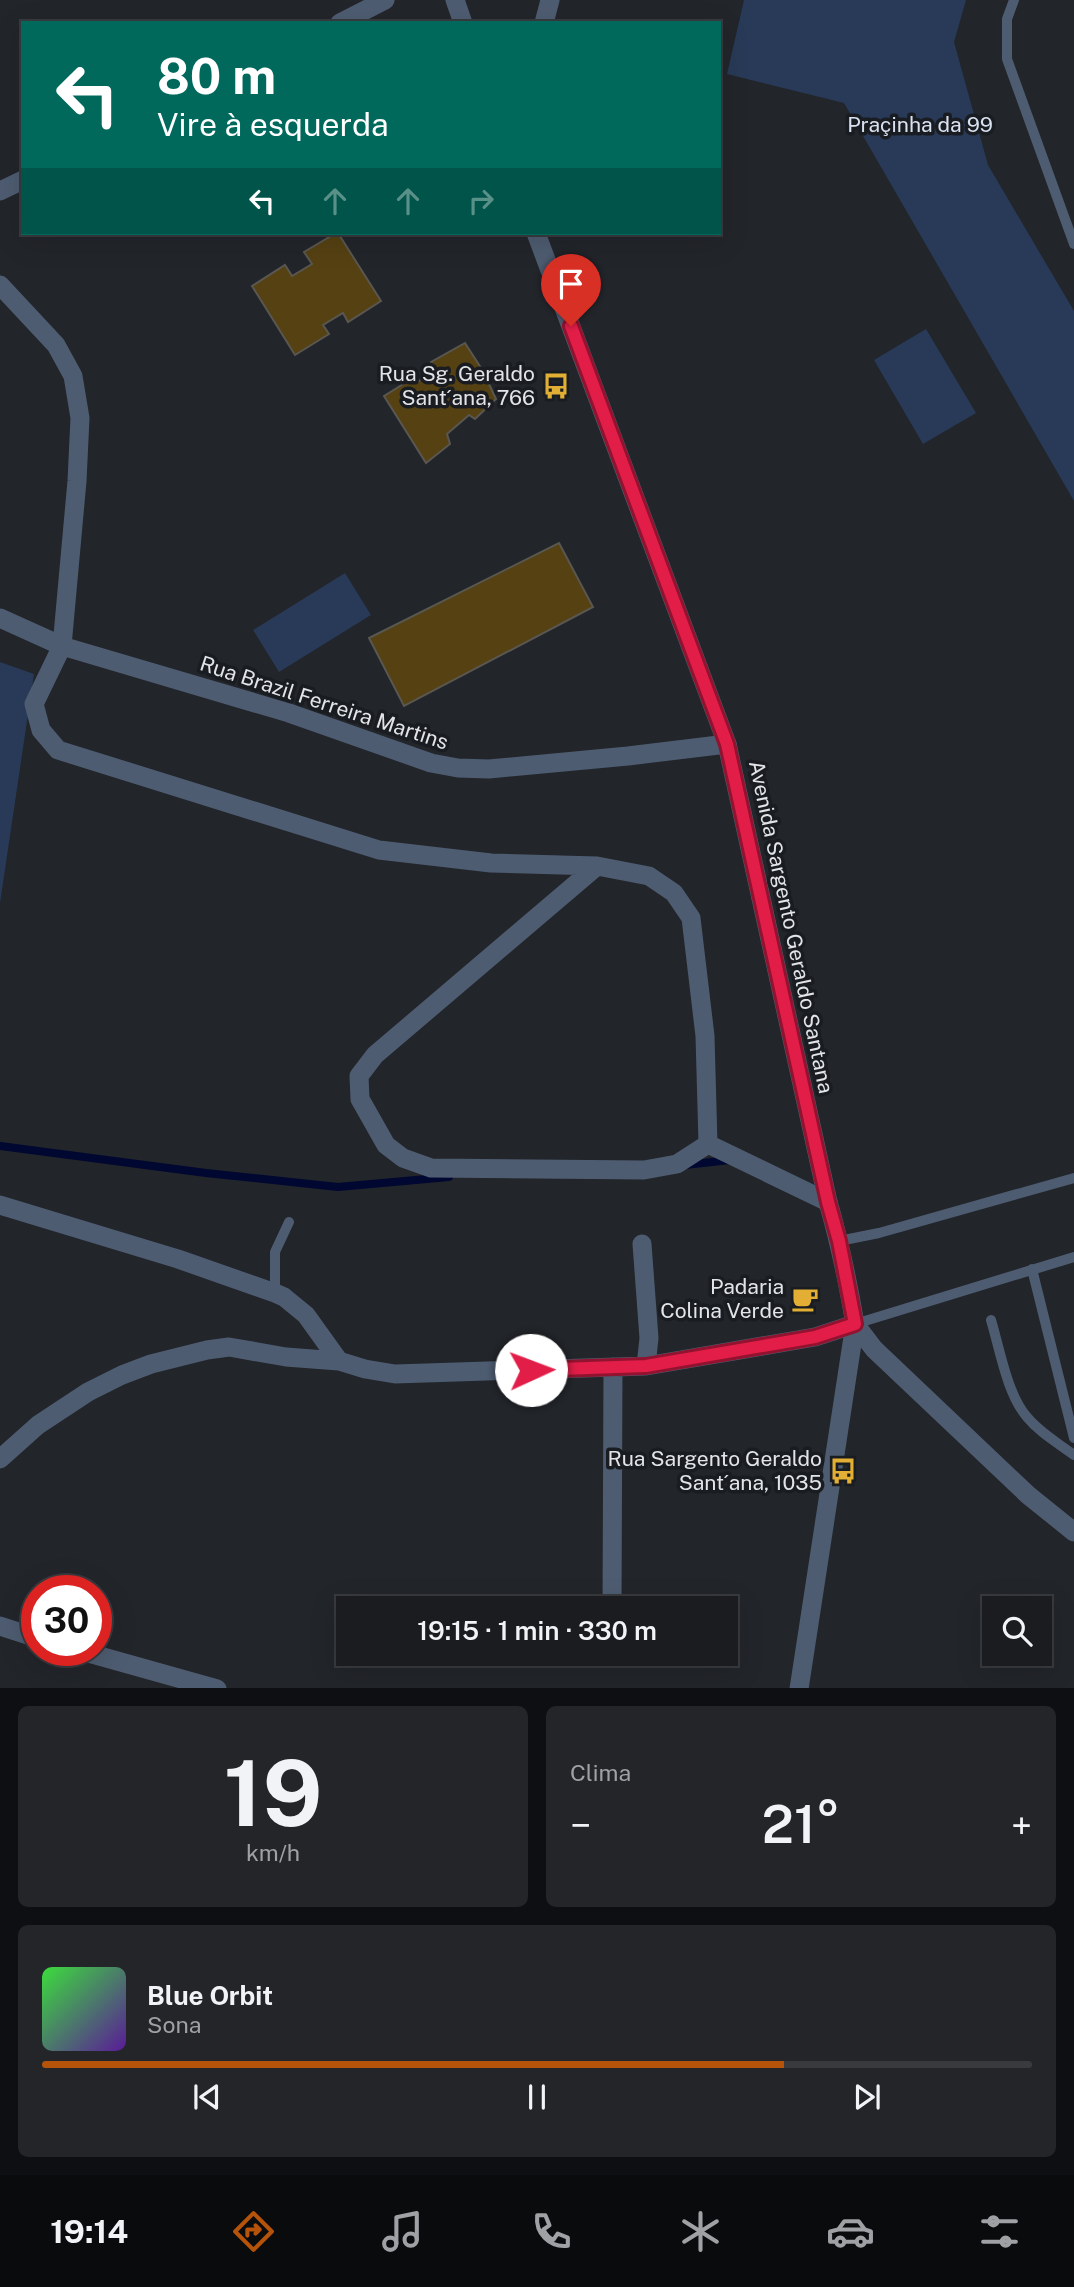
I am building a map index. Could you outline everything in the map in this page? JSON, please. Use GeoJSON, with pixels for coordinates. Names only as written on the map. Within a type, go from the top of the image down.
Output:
{"type":"FeatureCollection","features":[{"type":"Feature","properties":{"kind":"street"},"geometry":{"type":"LineString","coordinates":[[344,21],[386,0]]}},
{"type":"Feature","properties":{"kind":"street"},"geometry":{"type":"LineString","coordinates":[[456,0],[462,21]]}},
{"type":"Feature","properties":{"kind":"street"},"geometry":{"type":"LineString","coordinates":[[545,21],[550,0]]}},
{"type":"Feature","properties":{"kind":"street"},"geometry":{"type":"LineString","coordinates":[[0,191],[21,181]]}},
{"type":"Feature","properties":{"kind":"street","name":"Avenida Sargento Geraldo Santana"},"geometry":{"type":"LineString","coordinates":[[538,235],[727,744],[828,1202],[839,1241],[855,1324],[799,1688]]}},
{"type":"Feature","properties":{"kind":"street"},"geometry":{"type":"LineString","coordinates":[[0,285],[56,345],[73,376],[80,418],[62,646],[34,704],[41,730],[58,750],[379,850],[491,863],[597,866],[649,876],[674,893],[691,918],[705,1036],[708,1144]]}},
{"type":"Feature","properties":{"kind":"street","name":"Rua Brazil Ferreira Martins"},"geometry":{"type":"LineString","coordinates":[[0,618],[62,646],[289,713],[431,763],[458,768],[489,769],[727,744]]}},
{"type":"Feature","properties":{"kind":"street"},"geometry":{"type":"LineString","coordinates":[[597,866],[375,1055],[359,1076],[360,1099],[386,1145],[403,1158],[431,1168],[644,1170],[677,1164],[708,1144]]}},
{"type":"Feature","properties":{"kind":"street"},"geometry":{"type":"LineString","coordinates":[[708,1144],[828,1202]]}},
{"type":"Feature","properties":{"kind":"street"},"geometry":{"type":"LineString","coordinates":[[0,1205],[178,1259],[284,1297],[306,1315],[339,1361]]}},
{"type":"Feature","properties":{"kind":"street"},"geometry":{"type":"LineString","coordinates":[[642,1244],[649,1338],[646,1366]]}},
{"type":"Feature","properties":{"kind":"street"},"geometry":{"type":"LineString","coordinates":[[0,1459],[38,1425],[88,1392],[151,1364],[207,1350],[229,1347],[286,1357],[339,1361],[395,1374],[646,1366],[815,1337],[855,1324],[874,1349],[1028,1495],[1074,1532]]}},
{"type":"Feature","properties":{"kind":"street"},"geometry":{"type":"LineString","coordinates":[[612,1596],[613,1367]]}},
{"type":"Feature","properties":{"kind":"street"},"geometry":{"type":"LineString","coordinates":[[0,1626],[21,1633]]}},
{"type":"Feature","properties":{"kind":"street"},"geometry":{"type":"LineString","coordinates":[[112,1660],[213,1688]]}},
{"type":"Feature","properties":{"kind":"lane"},"geometry":{"type":"LineString","coordinates":[[1014,0],[1007,19],[1007,59],[1074,244]]}},
{"type":"Feature","properties":{"kind":"lane"},"geometry":{"type":"LineString","coordinates":[[839,1241],[879,1233],[1074,1178]]}},
{"type":"Feature","properties":{"kind":"lane"},"geometry":{"type":"LineString","coordinates":[[275,1293],[275,1252],[289,1222]]}},
{"type":"Feature","properties":{"kind":"lane"},"geometry":{"type":"LineString","coordinates":[[855,1324],[1074,1257]]}},
{"type":"Feature","properties":{"kind":"lane"},"geometry":{"type":"LineString","coordinates":[[1032,1269],[1074,1438]]}},
{"type":"Feature","properties":{"kind":"lane"},"geometry":{"type":"LineString","coordinates":[[991,1320],[1014,1397],[1040,1431],[1074,1455]]}},
{"type":"Feature","properties":{"kind":"green space","name":"Praçinha da 99"},"geometry":{"type":"Polygon","coordinates":[[[744,0],[966,0],[954,42],[988,165],[1074,311],[1074,501],[844,103],[727,74],[744,0]]]}},
{"type":"Feature","properties":{"kind":"green space"},"geometry":{"type":"Polygon","coordinates":[[[926,329],[976,413],[923,444],[874,360],[926,329]]]}},
{"type":"Feature","properties":{"kind":"green space"},"geometry":{"type":"Polygon","coordinates":[[[345,573],[371,615],[279,672],[253,630],[345,573]]]}},
{"type":"Feature","properties":{"kind":"green space"},"geometry":{"type":"Polygon","coordinates":[[[0,662],[34,674],[0,903],[0,662]]]}},
{"type":"Feature","properties":{"kind":"building"},"geometry":{"type":"Polygon","coordinates":[[[333,235],[339,235],[381,301],[348,322],[343,313],[323,325],[329,334],[295,355],[252,286],[285,265],[292,276],[312,264],[304,252],[333,235]]]}},
{"type":"Feature","properties":{"kind":"building"},"geometry":{"type":"Polygon","coordinates":[[[465,343],[483,371],[496,399],[475,419],[469,415],[447,434],[450,444],[426,463],[384,396],[413,378],[417,382],[437,370],[431,362],[465,343]]]}},
{"type":"Feature","properties":{"kind":"building"},"geometry":{"type":"Polygon","coordinates":[[[559,543],[593,607],[404,706],[369,638],[559,543]]]}},
{"type":"Feature","properties":{"kind":"waterway"},"geometry":{"type":"LineString","coordinates":[[0,1146],[338,1187],[449,1177]]}},
{"type":"Feature","properties":{"kind":"waterway"},"geometry":{"type":"LineString","coordinates":[[685,1165],[730,1160]]}},
{"type":"Feature","properties":{"kind":"place","name":"Rua Sg. Geraldo Sant´ana, 766"},"geometry":{"type":"Point","coordinates":[556,386]}},
{"type":"Feature","properties":{"kind":"place","name":"Padaria Colina Verde"},"geometry":{"type":"Point","coordinates":[805,1299]}},
{"type":"Feature","properties":{"kind":"place","name":"Rua Sargento Geraldo Sant´ana, 1035"},"geometry":{"type":"Point","coordinates":[843,1471]}},
{"type":"Feature","properties":{"kind":"route"},"geometry":{"type":"LineString","coordinates":[[531,1370],[646,1366],[815,1337],[855,1324],[839,1241],[828,1202],[727,744],[571,326]]}}]}
